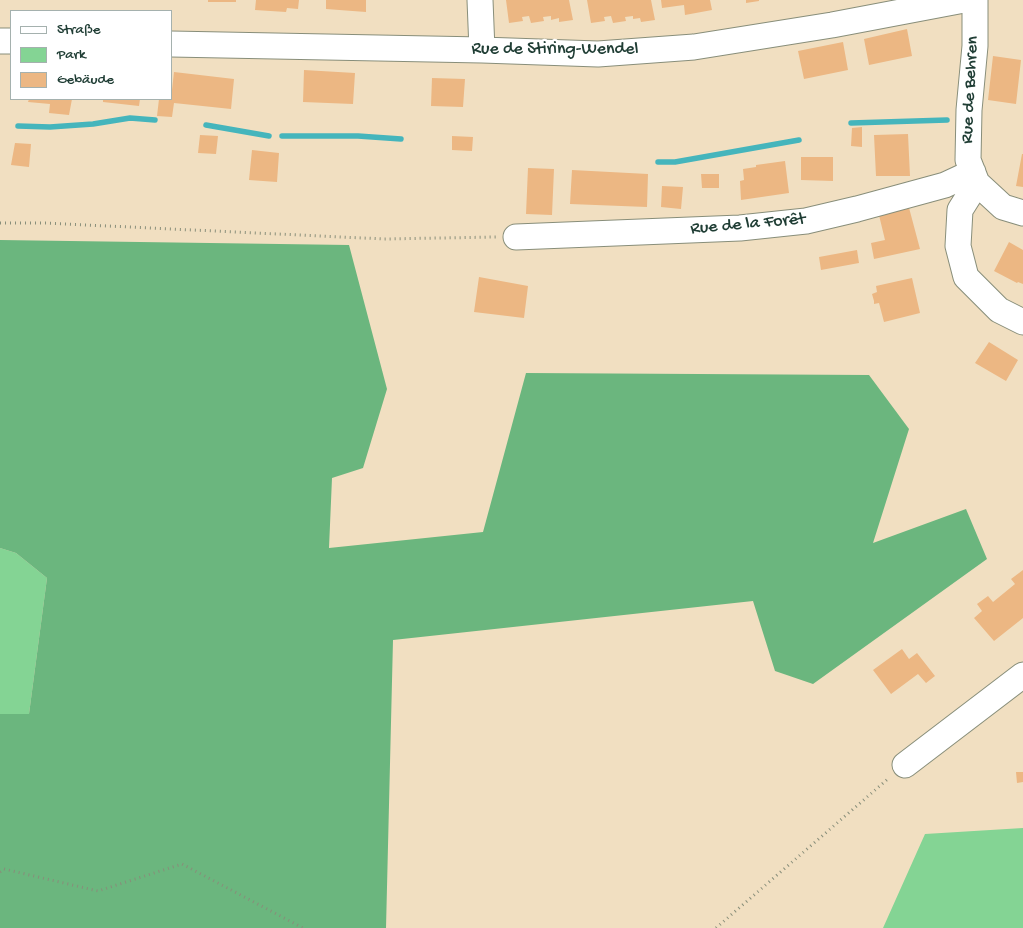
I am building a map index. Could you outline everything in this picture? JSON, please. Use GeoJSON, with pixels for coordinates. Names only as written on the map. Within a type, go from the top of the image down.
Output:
{"type":"FeatureCollection","features":[{"type":"Feature","properties":{"kind":"street"},"geometry":{"type":"LineString","coordinates":[[480,0],[482,50]]}},
{"type":"Feature","properties":{"kind":"street","name":"Rue de Stiring-Wendel"},"geometry":{"type":"LineString","coordinates":[[172,44],[598,54],[694,47],[832,25],[964,0]]}},
{"type":"Feature","properties":{"kind":"street","name":"Rue de Behren"},"geometry":{"type":"LineString","coordinates":[[975,0],[968,160],[975,177]]}},
{"type":"Feature","properties":{"kind":"street"},"geometry":{"type":"LineString","coordinates":[[1023,213],[1003,208],[975,177],[960,210],[958,246],[966,277],[999,310],[1023,322]]}},
{"type":"Feature","properties":{"kind":"street","name":"Rue de la Forêt"},"geometry":{"type":"LineString","coordinates":[[516,237],[740,228],[806,221],[975,177]]}},
{"type":"Feature","properties":{"kind":"street"},"geometry":{"type":"LineString","coordinates":[[905,765],[1023,675]]}},
{"type":"Feature","properties":{"kind":"path"},"geometry":{"type":"LineString","coordinates":[[0,223],[44,223],[384,239],[516,237]]}},
{"type":"Feature","properties":{"kind":"path"},"geometry":{"type":"LineString","coordinates":[[716,928],[905,765]]}},
{"type":"Feature","properties":{"kind":"path"},"geometry":{"type":"LineString","coordinates":[[0,872],[4,869],[98,890],[182,864],[303,928]]}},
{"type":"Feature","properties":{"kind":"green space"},"geometry":{"type":"Polygon","coordinates":[[[0,240],[349,245],[387,389],[363,468],[332,478],[329,548],[483,532],[526,373],[869,375],[909,429],[873,543],[966,509],[987,559],[813,684],[775,671],[753,601],[393,640],[386,928],[0,928],[0,714],[29,714],[47,578],[16,553],[0,548],[0,240]]]}},
{"type":"Feature","properties":{"kind":"green space"},"geometry":{"type":"Polygon","coordinates":[[[0,548],[16,553],[47,578],[29,714],[0,714],[0,548]]]}},
{"type":"Feature","properties":{"kind":"green space"},"geometry":{"type":"Polygon","coordinates":[[[1023,828],[1023,928],[883,928],[925,834],[1023,828]]]}},
{"type":"Feature","properties":{"kind":"building"},"geometry":{"type":"Polygon","coordinates":[[[208,0],[236,0],[236,2],[208,2],[208,0]]]}},
{"type":"Feature","properties":{"kind":"building"},"geometry":{"type":"Polygon","coordinates":[[[256,0],[299,0],[298,9],[287,8],[286,12],[255,10],[256,0]]]}},
{"type":"Feature","properties":{"kind":"building"},"geometry":{"type":"Polygon","coordinates":[[[326,0],[366,0],[366,12],[326,9],[326,0]]]}},
{"type":"Feature","properties":{"kind":"building"},"geometry":{"type":"Polygon","coordinates":[[[506,0],[569,0],[573,20],[559,22],[559,18],[551,20],[551,16],[543,17],[544,21],[531,23],[529,16],[522,17],[523,21],[509,23],[506,0]]]}},
{"type":"Feature","properties":{"kind":"building"},"geometry":{"type":"Polygon","coordinates":[[[587,0],[651,0],[655,20],[641,22],[640,18],[633,19],[633,16],[625,17],[626,21],[613,23],[611,16],[604,17],[605,21],[591,23],[587,0]]]}},
{"type":"Feature","properties":{"kind":"building"},"geometry":{"type":"Polygon","coordinates":[[[661,0],[710,0],[712,10],[685,15],[684,5],[662,8],[661,0]]]}},
{"type":"Feature","properties":{"kind":"building"},"geometry":{"type":"Polygon","coordinates":[[[746,0],[759,0],[759,1],[746,3],[746,0]]]}},
{"type":"Feature","properties":{"kind":"building"},"geometry":{"type":"Polygon","coordinates":[[[907,29],[912,56],[869,65],[864,39],[907,29]]]}},
{"type":"Feature","properties":{"kind":"building"},"geometry":{"type":"Polygon","coordinates":[[[843,42],[848,70],[804,79],[798,51],[843,42]]]}},
{"type":"Feature","properties":{"kind":"building"},"geometry":{"type":"Polygon","coordinates":[[[993,56],[1021,60],[1016,104],[988,100],[993,56]]]}},
{"type":"Feature","properties":{"kind":"building"},"geometry":{"type":"Polygon","coordinates":[[[304,70],[355,73],[353,104],[303,102],[304,70]]]}},
{"type":"Feature","properties":{"kind":"building"},"geometry":{"type":"Polygon","coordinates":[[[174,72],[234,79],[231,109],[174,103],[172,117],[157,116],[159,100],[172,100],[174,72]]]}},
{"type":"Feature","properties":{"kind":"building"},"geometry":{"type":"Polygon","coordinates":[[[432,78],[465,79],[463,107],[431,106],[432,78]]]}},
{"type":"Feature","properties":{"kind":"building"},"geometry":{"type":"Polygon","coordinates":[[[29,100],[72,100],[69,115],[49,113],[50,104],[28,102],[29,100]]]}},
{"type":"Feature","properties":{"kind":"building"},"geometry":{"type":"Polygon","coordinates":[[[103,100],[140,100],[139,106],[103,102],[103,100]]]}},
{"type":"Feature","properties":{"kind":"building"},"geometry":{"type":"Polygon","coordinates":[[[862,127],[862,147],[851,146],[852,128],[862,127]]]}},
{"type":"Feature","properties":{"kind":"building"},"geometry":{"type":"Polygon","coordinates":[[[908,134],[910,176],[876,176],[874,135],[908,134]]]}},
{"type":"Feature","properties":{"kind":"building"},"geometry":{"type":"Polygon","coordinates":[[[200,135],[218,136],[216,154],[198,153],[200,135]]]}},
{"type":"Feature","properties":{"kind":"building"},"geometry":{"type":"Polygon","coordinates":[[[452,136],[473,137],[472,151],[452,150],[452,136]]]}},
{"type":"Feature","properties":{"kind":"building"},"geometry":{"type":"Polygon","coordinates":[[[15,143],[31,144],[29,167],[11,165],[15,143]]]}},
{"type":"Feature","properties":{"kind":"building"},"geometry":{"type":"Polygon","coordinates":[[[252,150],[279,153],[277,182],[249,180],[252,150]]]}},
{"type":"Feature","properties":{"kind":"building"},"geometry":{"type":"Polygon","coordinates":[[[1023,154],[1023,187],[1016,186],[1023,154]]]}},
{"type":"Feature","properties":{"kind":"building"},"geometry":{"type":"Polygon","coordinates":[[[801,157],[833,157],[833,181],[801,180],[801,157]]]}},
{"type":"Feature","properties":{"kind":"building"},"geometry":{"type":"Polygon","coordinates":[[[785,161],[789,193],[741,200],[740,181],[744,180],[743,169],[785,161]]]}},
{"type":"Feature","properties":{"kind":"building"},"geometry":{"type":"Polygon","coordinates":[[[528,168],[554,169],[552,215],[526,214],[528,168]]]}},
{"type":"Feature","properties":{"kind":"building"},"geometry":{"type":"Polygon","coordinates":[[[572,170],[648,174],[647,207],[570,204],[572,170]]]}},
{"type":"Feature","properties":{"kind":"building"},"geometry":{"type":"Polygon","coordinates":[[[701,174],[719,174],[719,188],[702,188],[701,174]]]}},
{"type":"Feature","properties":{"kind":"building"},"geometry":{"type":"Polygon","coordinates":[[[662,186],[683,187],[681,209],[661,207],[662,186]]]}},
{"type":"Feature","properties":{"kind":"building"},"geometry":{"type":"Polygon","coordinates":[[[908,204],[920,249],[874,259],[871,243],[885,240],[878,211],[908,204]]]}},
{"type":"Feature","properties":{"kind":"building"},"geometry":{"type":"Polygon","coordinates":[[[1009,242],[1023,250],[1023,284],[1017,283],[994,271],[1009,242]]]}},
{"type":"Feature","properties":{"kind":"building"},"geometry":{"type":"Polygon","coordinates":[[[857,250],[859,263],[821,270],[819,257],[857,250]]]}},
{"type":"Feature","properties":{"kind":"building"},"geometry":{"type":"Polygon","coordinates":[[[479,277],[528,286],[524,318],[474,312],[479,277]]]}},
{"type":"Feature","properties":{"kind":"building"},"geometry":{"type":"Polygon","coordinates":[[[912,278],[920,313],[884,322],[879,303],[874,304],[872,294],[877,292],[876,286],[912,278]]]}},
{"type":"Feature","properties":{"kind":"building"},"geometry":{"type":"Polygon","coordinates":[[[989,342],[1018,360],[1006,381],[975,363],[989,342]]]}},
{"type":"Feature","properties":{"kind":"building"},"geometry":{"type":"Polygon","coordinates":[[[1023,570],[1023,618],[994,641],[974,618],[982,611],[977,604],[988,596],[993,602],[1015,584],[1011,579],[1023,570]]]}},
{"type":"Feature","properties":{"kind":"building"},"geometry":{"type":"Polygon","coordinates":[[[902,649],[909,659],[917,653],[935,676],[926,683],[918,674],[891,694],[873,670],[902,649]]]}},
{"type":"Feature","properties":{"kind":"building"},"geometry":{"type":"Polygon","coordinates":[[[1016,772],[1023,772],[1023,782],[1017,783],[1016,772]]]}},
{"type":"Feature","properties":{"kind":"waterway"},"geometry":{"type":"LineString","coordinates":[[18,126],[50,127],[93,124],[130,118],[155,120]]}},
{"type":"Feature","properties":{"kind":"waterway"},"geometry":{"type":"LineString","coordinates":[[851,123],[947,120]]}},
{"type":"Feature","properties":{"kind":"waterway"},"geometry":{"type":"LineString","coordinates":[[206,125],[269,136]]}},
{"type":"Feature","properties":{"kind":"waterway"},"geometry":{"type":"LineString","coordinates":[[282,136],[358,136],[401,139]]}},
{"type":"Feature","properties":{"kind":"waterway"},"geometry":{"type":"LineString","coordinates":[[658,162],[675,162],[799,140]]}}]}
